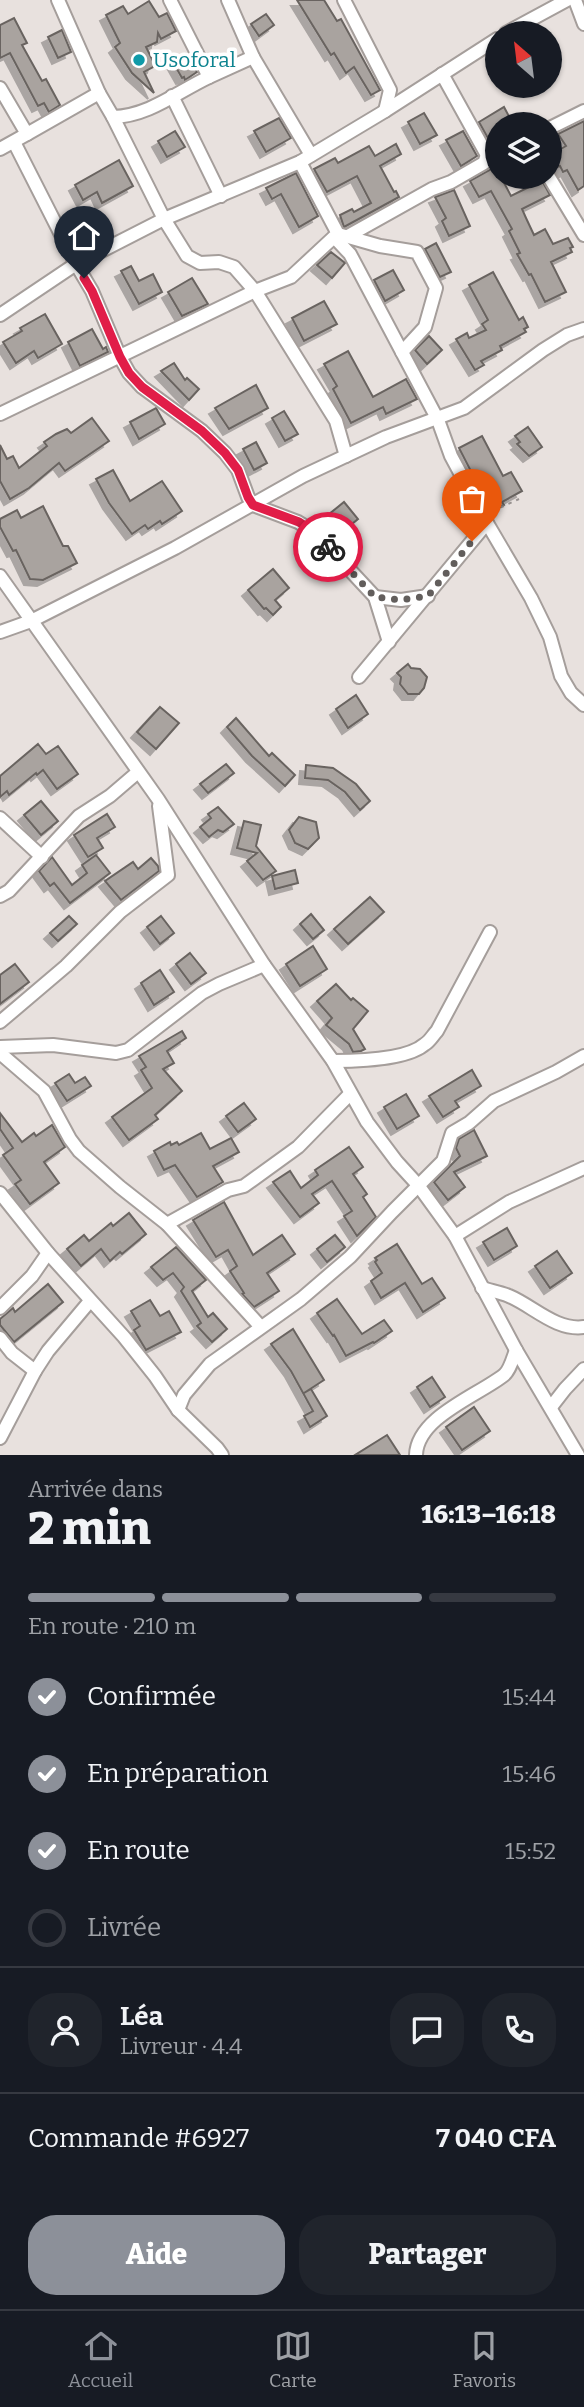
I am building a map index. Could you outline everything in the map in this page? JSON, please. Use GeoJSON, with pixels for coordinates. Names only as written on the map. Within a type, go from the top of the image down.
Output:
{"type":"FeatureCollection","features":[{"type":"Feature","properties":{"kind":"street"},"geometry":{"type":"LineString","coordinates":[[58,0],[99,93],[164,219],[191,260],[200,263],[219,262],[234,267],[255,291],[336,421],[346,456]]}},
{"type":"Feature","properties":{"kind":"street"},"geometry":{"type":"LineString","coordinates":[[170,0],[209,77]]}},
{"type":"Feature","properties":{"kind":"street"},"geometry":{"type":"LineString","coordinates":[[228,0],[253,57],[306,158],[338,234],[380,246],[417,252],[436,288],[425,327],[402,352]]}},
{"type":"Feature","properties":{"kind":"street"},"geometry":{"type":"LineString","coordinates":[[344,0],[390,90],[385,111]]}},
{"type":"Feature","properties":{"kind":"street"},"geometry":{"type":"LineString","coordinates":[[528,21],[567,0]]}},
{"type":"Feature","properties":{"kind":"street"},"geometry":{"type":"LineString","coordinates":[[575,0],[584,24]]}},
{"type":"Feature","properties":{"kind":"street"},"geometry":{"type":"LineString","coordinates":[[0,315],[76,264],[164,219],[306,158],[485,47]]}},
{"type":"Feature","properties":{"kind":"street"},"geometry":{"type":"LineString","coordinates":[[113,117],[144,113],[172,96],[253,57]]}},
{"type":"Feature","properties":{"kind":"street"},"geometry":{"type":"LineString","coordinates":[[442,74],[485,142]]}},
{"type":"Feature","properties":{"kind":"street"},"geometry":{"type":"LineString","coordinates":[[0,88],[27,134]]}},
{"type":"Feature","properties":{"kind":"street"},"geometry":{"type":"LineString","coordinates":[[0,149],[99,93]]}},
{"type":"Feature","properties":{"kind":"street"},"geometry":{"type":"LineString","coordinates":[[172,96],[221,196]]}},
{"type":"Feature","properties":{"kind":"street"},"geometry":{"type":"LineString","coordinates":[[562,122],[584,111]]}},
{"type":"Feature","properties":{"kind":"street"},"geometry":{"type":"LineString","coordinates":[[14,142],[92,291],[129,373],[142,387],[202,431],[225,453],[238,470],[253,505],[283,515],[311,530],[375,597],[389,642]]}},
{"type":"Feature","properties":{"kind":"street"},"geometry":{"type":"LineString","coordinates":[[348,236],[485,162]]}},
{"type":"Feature","properties":{"kind":"street"},"geometry":{"type":"LineString","coordinates":[[556,189],[584,235]]}},
{"type":"Feature","properties":{"kind":"street"},"geometry":{"type":"LineString","coordinates":[[0,414],[255,291],[291,277],[334,237],[350,254],[438,419],[451,456],[531,597],[550,637],[561,676],[570,693],[584,705]]}},
{"type":"Feature","properties":{"kind":"street"},"geometry":{"type":"LineString","coordinates":[[0,632],[31,621],[176,548],[303,475],[386,437],[464,408],[567,335],[584,329]]}},
{"type":"Feature","properties":{"kind":"street"},"geometry":{"type":"LineString","coordinates":[[359,677],[428,596],[485,519]]}},
{"type":"Feature","properties":{"kind":"street"},"geometry":{"type":"LineString","coordinates":[[0,576],[158,799],[264,965],[333,1061],[366,1122],[418,1185],[455,1236],[516,1350],[579,1455]]}},
{"type":"Feature","properties":{"kind":"street"},"geometry":{"type":"LineString","coordinates":[[375,597],[401,600],[428,596]]}},
{"type":"Feature","properties":{"kind":"street"},"geometry":{"type":"LineString","coordinates":[[0,896],[9,891],[79,816],[110,796],[138,772]]}},
{"type":"Feature","properties":{"kind":"street"},"geometry":{"type":"LineString","coordinates":[[0,1022],[66,967],[120,912],[168,875],[158,799]]}},
{"type":"Feature","properties":{"kind":"street"},"geometry":{"type":"LineString","coordinates":[[0,817],[41,857]]}},
{"type":"Feature","properties":{"kind":"street"},"geometry":{"type":"LineString","coordinates":[[333,1061],[378,1058],[412,1051],[425,1045],[437,1031],[491,932]]}},
{"type":"Feature","properties":{"kind":"street"},"geometry":{"type":"LineString","coordinates":[[0,1047],[53,1045],[116,1053],[128,1050],[202,993],[264,965]]}},
{"type":"Feature","properties":{"kind":"street"},"geometry":{"type":"LineString","coordinates":[[0,1053],[44,1091],[79,1151],[167,1224],[260,1326]]}},
{"type":"Feature","properties":{"kind":"street"},"geometry":{"type":"LineString","coordinates":[[178,1410],[184,1395],[204,1370],[260,1326],[325,1281],[350,1257],[443,1161],[452,1133],[494,1101],[584,1056]]}},
{"type":"Feature","properties":{"kind":"street"},"geometry":{"type":"LineString","coordinates":[[167,1224],[228,1190],[244,1186],[298,1147],[351,1094]]}},
{"type":"Feature","properties":{"kind":"street"},"geometry":{"type":"LineString","coordinates":[[455,1236],[509,1202],[584,1168]]}},
{"type":"Feature","properties":{"kind":"street"},"geometry":{"type":"LineString","coordinates":[[0,1193],[48,1253],[124,1337],[178,1410],[222,1455]]}},
{"type":"Feature","properties":{"kind":"street"},"geometry":{"type":"LineString","coordinates":[[0,1308],[32,1276],[48,1253]]}},
{"type":"Feature","properties":{"kind":"street"},"geometry":{"type":"LineString","coordinates":[[482,1288],[507,1295],[563,1325],[584,1327]]}},
{"type":"Feature","properties":{"kind":"street"},"geometry":{"type":"LineString","coordinates":[[0,1438],[6,1416],[48,1351],[90,1301]]}},
{"type":"Feature","properties":{"kind":"street"},"geometry":{"type":"LineString","coordinates":[[0,1338],[12,1353],[35,1371]]}},
{"type":"Feature","properties":{"kind":"street"},"geometry":{"type":"LineString","coordinates":[[416,1455],[423,1435],[439,1419],[455,1405],[507,1373],[516,1350]]}},
{"type":"Feature","properties":{"kind":"street"},"geometry":{"type":"LineString","coordinates":[[551,1408],[584,1369]]}},
{"type":"Feature","properties":{"kind":"street"},"geometry":{"type":"LineString","coordinates":[[507,1373],[534,1381]]}},
{"type":"Feature","properties":{"kind":"path"},"geometry":{"type":"LineString","coordinates":[[485,519],[519,499]]}},
{"type":"Feature","properties":{"kind":"building"},"geometry":{"type":"Polygon","coordinates":[[[297,0],[324,0],[337,21],[341,19],[380,90],[371,95],[354,67],[346,73],[334,53],[331,55],[297,0]]]}},
{"type":"Feature","properties":{"kind":"building"},"geometry":{"type":"Polygon","coordinates":[[[149,1],[159,17],[167,13],[176,31],[161,39],[158,33],[157,42],[146,47],[154,63],[153,67],[144,72],[154,93],[132,73],[115,47],[120,43],[106,15],[123,6],[128,14],[149,1]]]}},
{"type":"Feature","properties":{"kind":"building"},"geometry":{"type":"Polygon","coordinates":[[[266,14],[274,25],[259,36],[251,24],[266,14]]]}},
{"type":"Feature","properties":{"kind":"building"},"geometry":{"type":"Polygon","coordinates":[[[14,18],[27,43],[22,45],[42,81],[46,79],[60,105],[49,112],[44,103],[38,106],[10,53],[0,58],[0,25],[14,18]]]}},
{"type":"Feature","properties":{"kind":"building"},"geometry":{"type":"Polygon","coordinates":[[[62,30],[71,52],[58,58],[48,37],[62,30]]]}},
{"type":"Feature","properties":{"kind":"building"},"geometry":{"type":"Polygon","coordinates":[[[189,56],[197,72],[185,80],[174,64],[189,56]]]}},
{"type":"Feature","properties":{"kind":"building"},"geometry":{"type":"Polygon","coordinates":[[[424,113],[437,135],[420,144],[408,122],[424,113]]]}},
{"type":"Feature","properties":{"kind":"building"},"geometry":{"type":"Polygon","coordinates":[[[279,118],[291,138],[266,152],[254,131],[279,118]]]}},
{"type":"Feature","properties":{"kind":"building"},"geometry":{"type":"Polygon","coordinates":[[[485,118],[485,133],[479,122],[485,118]]]}},
{"type":"Feature","properties":{"kind":"building"},"geometry":{"type":"Polygon","coordinates":[[[584,121],[584,186],[578,190],[567,170],[562,170],[562,148],[566,146],[562,140],[562,132],[584,121]]]}},
{"type":"Feature","properties":{"kind":"building"},"geometry":{"type":"Polygon","coordinates":[[[175,131],[185,147],[167,157],[158,141],[175,131]]]}},
{"type":"Feature","properties":{"kind":"building"},"geometry":{"type":"Polygon","coordinates":[[[463,131],[477,156],[461,166],[446,140],[463,131]]]}},
{"type":"Feature","properties":{"kind":"building"},"geometry":{"type":"Polygon","coordinates":[[[396,144],[401,154],[380,166],[399,197],[344,227],[340,215],[352,209],[354,212],[371,203],[357,176],[327,192],[314,169],[335,158],[338,163],[369,146],[375,156],[396,144]]]}},
{"type":"Feature","properties":{"kind":"building"},"geometry":{"type":"Polygon","coordinates":[[[119,160],[133,186],[102,203],[97,192],[83,200],[75,185],[119,160]]]}},
{"type":"Feature","properties":{"kind":"building"},"geometry":{"type":"Polygon","coordinates":[[[296,173],[318,216],[299,227],[281,194],[272,199],[266,188],[296,173]]]}},
{"type":"Feature","properties":{"kind":"building"},"geometry":{"type":"Polygon","coordinates":[[[485,173],[485,189],[507,189],[511,196],[525,189],[547,189],[550,195],[522,209],[534,235],[545,229],[553,244],[568,238],[573,247],[570,248],[572,252],[551,262],[566,292],[545,302],[517,254],[520,253],[509,231],[512,229],[491,191],[479,197],[470,181],[485,173]]]}},
{"type":"Feature","properties":{"kind":"building"},"geometry":{"type":"Polygon","coordinates":[[[454,190],[470,226],[449,236],[442,221],[446,218],[435,197],[454,190]]]}},
{"type":"Feature","properties":{"kind":"building"},"geometry":{"type":"Polygon","coordinates":[[[436,243],[451,272],[440,277],[425,249],[436,243]]]}},
{"type":"Feature","properties":{"kind":"building"},"geometry":{"type":"Polygon","coordinates":[[[331,252],[345,263],[332,278],[317,265],[331,252]]]}},
{"type":"Feature","properties":{"kind":"building"},"geometry":{"type":"Polygon","coordinates":[[[131,266],[139,281],[153,274],[162,292],[139,304],[121,271],[131,266]]]}},
{"type":"Feature","properties":{"kind":"building"},"geometry":{"type":"Polygon","coordinates":[[[393,270],[404,290],[385,301],[374,280],[393,270]]]}},
{"type":"Feature","properties":{"kind":"building"},"geometry":{"type":"Polygon","coordinates":[[[493,272],[519,320],[523,317],[528,327],[524,329],[526,332],[500,346],[502,350],[481,361],[484,365],[475,370],[456,339],[467,333],[469,338],[486,330],[482,324],[488,320],[469,285],[493,272]]]}},
{"type":"Feature","properties":{"kind":"building"},"geometry":{"type":"Polygon","coordinates":[[[192,278],[208,304],[182,316],[168,292],[192,278]]]}},
{"type":"Feature","properties":{"kind":"building"},"geometry":{"type":"Polygon","coordinates":[[[324,301],[337,324],[304,341],[292,318],[324,301]]]}},
{"type":"Feature","properties":{"kind":"building"},"geometry":{"type":"Polygon","coordinates":[[[45,314],[62,344],[38,358],[34,351],[16,363],[3,342],[22,331],[20,328],[45,314]]]}},
{"type":"Feature","properties":{"kind":"building"},"geometry":{"type":"Polygon","coordinates":[[[92,329],[103,349],[106,347],[108,352],[80,366],[68,342],[92,329]]]}},
{"type":"Feature","properties":{"kind":"building"},"geometry":{"type":"Polygon","coordinates":[[[429,336],[442,350],[427,364],[415,350],[429,336]]]}},
{"type":"Feature","properties":{"kind":"building"},"geometry":{"type":"Polygon","coordinates":[[[348,351],[373,397],[406,379],[417,399],[386,414],[383,407],[351,423],[333,389],[337,386],[324,364],[348,351]]]}},
{"type":"Feature","properties":{"kind":"building"},"geometry":{"type":"Polygon","coordinates":[[[174,363],[185,380],[187,378],[199,389],[189,400],[161,371],[174,363]]]}},
{"type":"Feature","properties":{"kind":"building"},"geometry":{"type":"Polygon","coordinates":[[[256,385],[268,408],[229,429],[215,408],[256,385]]]}},
{"type":"Feature","properties":{"kind":"building"},"geometry":{"type":"Polygon","coordinates":[[[156,408],[165,424],[139,439],[130,422],[156,408]]]}},
{"type":"Feature","properties":{"kind":"building"},"geometry":{"type":"Polygon","coordinates":[[[284,411],[298,434],[285,441],[272,418],[284,411]]]}},
{"type":"Feature","properties":{"kind":"building"},"geometry":{"type":"Polygon","coordinates":[[[92,418],[109,441],[65,471],[59,463],[29,488],[10,499],[0,481],[0,445],[7,459],[13,456],[19,468],[47,446],[44,442],[67,429],[71,433],[92,418]]]}},
{"type":"Feature","properties":{"kind":"building"},"geometry":{"type":"Polygon","coordinates":[[[528,427],[542,447],[529,456],[517,444],[520,442],[515,436],[528,427]]]}},
{"type":"Feature","properties":{"kind":"building"},"geometry":{"type":"Polygon","coordinates":[[[482,436],[503,476],[511,472],[522,491],[502,502],[504,505],[492,512],[459,448],[482,436]]]}},
{"type":"Feature","properties":{"kind":"building"},"geometry":{"type":"Polygon","coordinates":[[[256,442],[267,463],[254,470],[243,449],[256,442]]]}},
{"type":"Feature","properties":{"kind":"building"},"geometry":{"type":"Polygon","coordinates":[[[113,470],[130,501],[162,481],[182,511],[162,524],[160,521],[148,529],[145,525],[132,534],[109,503],[96,479],[113,470]]]}},
{"type":"Feature","properties":{"kind":"building"},"geometry":{"type":"Polygon","coordinates":[[[344,502],[358,519],[342,532],[328,515],[344,502]]]}},
{"type":"Feature","properties":{"kind":"building"},"geometry":{"type":"Polygon","coordinates":[[[43,506],[63,546],[68,546],[77,563],[43,580],[30,579],[16,550],[13,551],[0,527],[0,519],[17,510],[21,518],[43,506]]]}},
{"type":"Feature","properties":{"kind":"building"},"geometry":{"type":"Polygon","coordinates":[[[273,569],[289,588],[275,600],[281,607],[273,615],[264,609],[248,590],[273,569]]]}},
{"type":"Feature","properties":{"kind":"building"},"geometry":{"type":"Polygon","coordinates":[[[408,664],[411,668],[420,669],[427,677],[419,694],[408,694],[400,684],[401,677],[397,673],[408,664]]]}},
{"type":"Feature","properties":{"kind":"building"},"geometry":{"type":"Polygon","coordinates":[[[356,695],[368,714],[348,728],[336,709],[356,695]]]}},
{"type":"Feature","properties":{"kind":"building"},"geometry":{"type":"Polygon","coordinates":[[[160,707],[179,723],[156,749],[137,732],[160,707]]]}},
{"type":"Feature","properties":{"kind":"building"},"geometry":{"type":"Polygon","coordinates":[[[236,718],[269,756],[272,753],[295,775],[285,786],[252,756],[227,727],[236,718]]]}},
{"type":"Feature","properties":{"kind":"building"},"geometry":{"type":"Polygon","coordinates":[[[38,744],[46,754],[58,746],[78,774],[57,789],[43,770],[9,795],[7,791],[0,797],[0,776],[38,744]]]}},
{"type":"Feature","properties":{"kind":"building"},"geometry":{"type":"Polygon","coordinates":[[[226,764],[234,773],[208,793],[200,784],[226,764]]]}},
{"type":"Feature","properties":{"kind":"building"},"geometry":{"type":"Polygon","coordinates":[[[306,765],[333,768],[356,784],[370,801],[360,810],[345,792],[328,780],[305,778],[306,765]]]}},
{"type":"Feature","properties":{"kind":"building"},"geometry":{"type":"Polygon","coordinates":[[[41,801],[58,821],[41,835],[24,815],[41,801]]]}},
{"type":"Feature","properties":{"kind":"building"},"geometry":{"type":"Polygon","coordinates":[[[218,807],[234,824],[209,837],[200,827],[211,818],[208,814],[218,807]]]}},
{"type":"Feature","properties":{"kind":"building"},"geometry":{"type":"Polygon","coordinates":[[[107,814],[115,827],[97,838],[103,848],[88,857],[74,835],[107,814]]]}},
{"type":"Feature","properties":{"kind":"building"},"geometry":{"type":"Polygon","coordinates":[[[299,817],[316,822],[319,838],[308,849],[295,843],[289,830],[299,817]]]}},
{"type":"Feature","properties":{"kind":"building"},"geometry":{"type":"Polygon","coordinates":[[[244,821],[261,825],[256,846],[276,871],[263,880],[247,861],[257,853],[237,848],[244,821]]]}},
{"type":"Feature","properties":{"kind":"building"},"geometry":{"type":"Polygon","coordinates":[[[96,855],[110,873],[70,903],[54,883],[50,886],[39,871],[52,857],[72,885],[87,873],[82,865],[96,855]]]}},
{"type":"Feature","properties":{"kind":"building"},"geometry":{"type":"Polygon","coordinates":[[[151,858],[159,871],[121,900],[105,881],[133,862],[138,869],[151,858]]]}},
{"type":"Feature","properties":{"kind":"building"},"geometry":{"type":"Polygon","coordinates":[[[295,870],[298,883],[275,889],[272,876],[295,870]]]}},
{"type":"Feature","properties":{"kind":"building"},"geometry":{"type":"Polygon","coordinates":[[[370,897],[384,912],[348,944],[334,929],[370,897]]]}},
{"type":"Feature","properties":{"kind":"building"},"geometry":{"type":"Polygon","coordinates":[[[311,914],[324,930],[313,939],[300,924],[311,914]]]}},
{"type":"Feature","properties":{"kind":"building"},"geometry":{"type":"Polygon","coordinates":[[[69,916],[77,924],[58,941],[50,933],[69,916]]]}},
{"type":"Feature","properties":{"kind":"building"},"geometry":{"type":"Polygon","coordinates":[[[161,916],[174,933],[160,944],[147,927],[161,916]]]}},
{"type":"Feature","properties":{"kind":"building"},"geometry":{"type":"Polygon","coordinates":[[[313,946],[327,969],[300,986],[286,964],[313,946]]]}},
{"type":"Feature","properties":{"kind":"building"},"geometry":{"type":"Polygon","coordinates":[[[190,953],[206,973],[191,984],[176,964],[190,953]]]}},
{"type":"Feature","properties":{"kind":"building"},"geometry":{"type":"Polygon","coordinates":[[[15,964],[29,982],[0,1004],[0,975],[15,964]]]}},
{"type":"Feature","properties":{"kind":"building"},"geometry":{"type":"Polygon","coordinates":[[[160,970],[174,992],[154,1005],[141,983],[160,970]]]}},
{"type":"Feature","properties":{"kind":"building"},"geometry":{"type":"Polygon","coordinates":[[[336,984],[351,1000],[353,998],[368,1011],[353,1029],[365,1049],[361,1051],[353,1052],[349,1044],[326,1025],[332,1018],[317,1001],[336,984]]]}},
{"type":"Feature","properties":{"kind":"building"},"geometry":{"type":"Polygon","coordinates":[[[182,1031],[186,1038],[167,1051],[174,1063],[163,1069],[182,1091],[155,1115],[158,1119],[129,1140],[112,1117],[152,1088],[141,1070],[146,1067],[139,1056],[182,1031]]]}},
{"type":"Feature","properties":{"kind":"building"},"geometry":{"type":"Polygon","coordinates":[[[472,1070],[481,1086],[455,1101],[459,1107],[443,1117],[429,1096],[472,1070]]]}},
{"type":"Feature","properties":{"kind":"building"},"geometry":{"type":"Polygon","coordinates":[[[69,1074],[75,1083],[85,1077],[91,1086],[67,1101],[55,1083],[69,1074]]]}},
{"type":"Feature","properties":{"kind":"building"},"geometry":{"type":"Polygon","coordinates":[[[406,1094],[419,1116],[397,1129],[384,1107],[406,1094]]]}},
{"type":"Feature","properties":{"kind":"building"},"geometry":{"type":"Polygon","coordinates":[[[244,1103],[256,1119],[238,1132],[226,1116],[244,1103]]]}},
{"type":"Feature","properties":{"kind":"building"},"geometry":{"type":"Polygon","coordinates":[[[0,1113],[22,1142],[52,1125],[65,1147],[44,1162],[59,1183],[30,1204],[15,1184],[21,1180],[3,1155],[13,1148],[0,1129],[0,1113]]]}},
{"type":"Feature","properties":{"kind":"building"},"geometry":{"type":"Polygon","coordinates":[[[474,1130],[487,1156],[454,1172],[465,1187],[448,1200],[434,1182],[460,1156],[456,1148],[459,1139],[474,1130]]]}},
{"type":"Feature","properties":{"kind":"building"},"geometry":{"type":"Polygon","coordinates":[[[201,1133],[210,1149],[231,1138],[239,1152],[213,1166],[223,1182],[197,1197],[175,1165],[164,1170],[154,1151],[170,1142],[171,1145],[177,1142],[179,1145],[201,1133]]]}},
{"type":"Feature","properties":{"kind":"building"},"geometry":{"type":"Polygon","coordinates":[[[349,1147],[363,1167],[353,1174],[367,1194],[363,1197],[376,1217],[357,1236],[344,1216],[352,1211],[332,1181],[312,1194],[319,1203],[300,1217],[273,1182],[290,1171],[301,1188],[318,1175],[315,1170],[349,1147]]]}},
{"type":"Feature","properties":{"kind":"building"},"geometry":{"type":"Polygon","coordinates":[[[224,1202],[253,1255],[282,1235],[295,1254],[267,1273],[279,1291],[254,1307],[242,1294],[244,1293],[230,1271],[237,1266],[228,1250],[216,1257],[193,1220],[224,1202]]]}},
{"type":"Feature","properties":{"kind":"building"},"geometry":{"type":"Polygon","coordinates":[[[129,1213],[146,1234],[110,1261],[101,1249],[81,1266],[67,1249],[84,1235],[89,1241],[111,1223],[113,1226],[129,1213]]]}},
{"type":"Feature","properties":{"kind":"building"},"geometry":{"type":"Polygon","coordinates":[[[507,1228],[517,1246],[494,1260],[483,1242],[507,1228]]]}},
{"type":"Feature","properties":{"kind":"building"},"geometry":{"type":"Polygon","coordinates":[[[335,1235],[345,1247],[327,1262],[317,1249],[335,1235]]]}},
{"type":"Feature","properties":{"kind":"building"},"geometry":{"type":"Polygon","coordinates":[[[397,1244],[422,1284],[432,1278],[445,1298],[423,1312],[405,1283],[381,1298],[371,1281],[382,1273],[375,1258],[397,1244]]]}},
{"type":"Feature","properties":{"kind":"building"},"geometry":{"type":"Polygon","coordinates":[[[176,1247],[206,1280],[192,1291],[208,1317],[213,1313],[227,1329],[212,1342],[197,1326],[201,1323],[181,1291],[184,1287],[173,1273],[163,1280],[151,1267],[176,1247]]]}},
{"type":"Feature","properties":{"kind":"building"},"geometry":{"type":"Polygon","coordinates":[[[557,1251],[572,1273],[550,1288],[535,1266],[557,1251]]]}},
{"type":"Feature","properties":{"kind":"building"},"geometry":{"type":"Polygon","coordinates":[[[48,1284],[63,1302],[14,1342],[0,1325],[0,1319],[13,1308],[15,1312],[48,1284]]]}},
{"type":"Feature","properties":{"kind":"building"},"geometry":{"type":"Polygon","coordinates":[[[337,1299],[362,1334],[384,1320],[392,1331],[346,1356],[317,1313],[337,1299]]]}},
{"type":"Feature","properties":{"kind":"building"},"geometry":{"type":"Polygon","coordinates":[[[150,1300],[160,1316],[169,1311],[181,1332],[146,1350],[134,1330],[140,1326],[131,1311],[150,1300]]]}},
{"type":"Feature","properties":{"kind":"building"},"geometry":{"type":"Polygon","coordinates":[[[293,1329],[324,1380],[304,1393],[311,1389],[327,1416],[310,1427],[304,1416],[313,1411],[291,1371],[271,1344],[293,1329]]]}},
{"type":"Feature","properties":{"kind":"building"},"geometry":{"type":"Polygon","coordinates":[[[432,1377],[445,1397],[430,1407],[417,1387],[432,1377]]]}},
{"type":"Feature","properties":{"kind":"building"},"geometry":{"type":"Polygon","coordinates":[[[474,1407],[490,1431],[462,1450],[446,1427],[474,1407]]]}},
{"type":"Feature","properties":{"kind":"building"},"geometry":{"type":"Polygon","coordinates":[[[387,1435],[400,1455],[355,1455],[387,1435]]]}},
{"type":"Feature","properties":{"kind":"way so far"},"geometry":{"type":"LineString","coordinates":[[328,547],[375,597],[401,600],[428,596],[472,541]]}},
{"type":"Feature","properties":{"kind":"place","name":"Usoforal"},"geometry":{"type":"Point","coordinates":[139,60]}},
{"type":"Feature","properties":{"kind":"route"},"geometry":{"type":"LineString","coordinates":[[84,278],[129,373],[142,387],[202,431],[225,453],[238,470],[253,505],[299,522],[328,547]]}}]}
